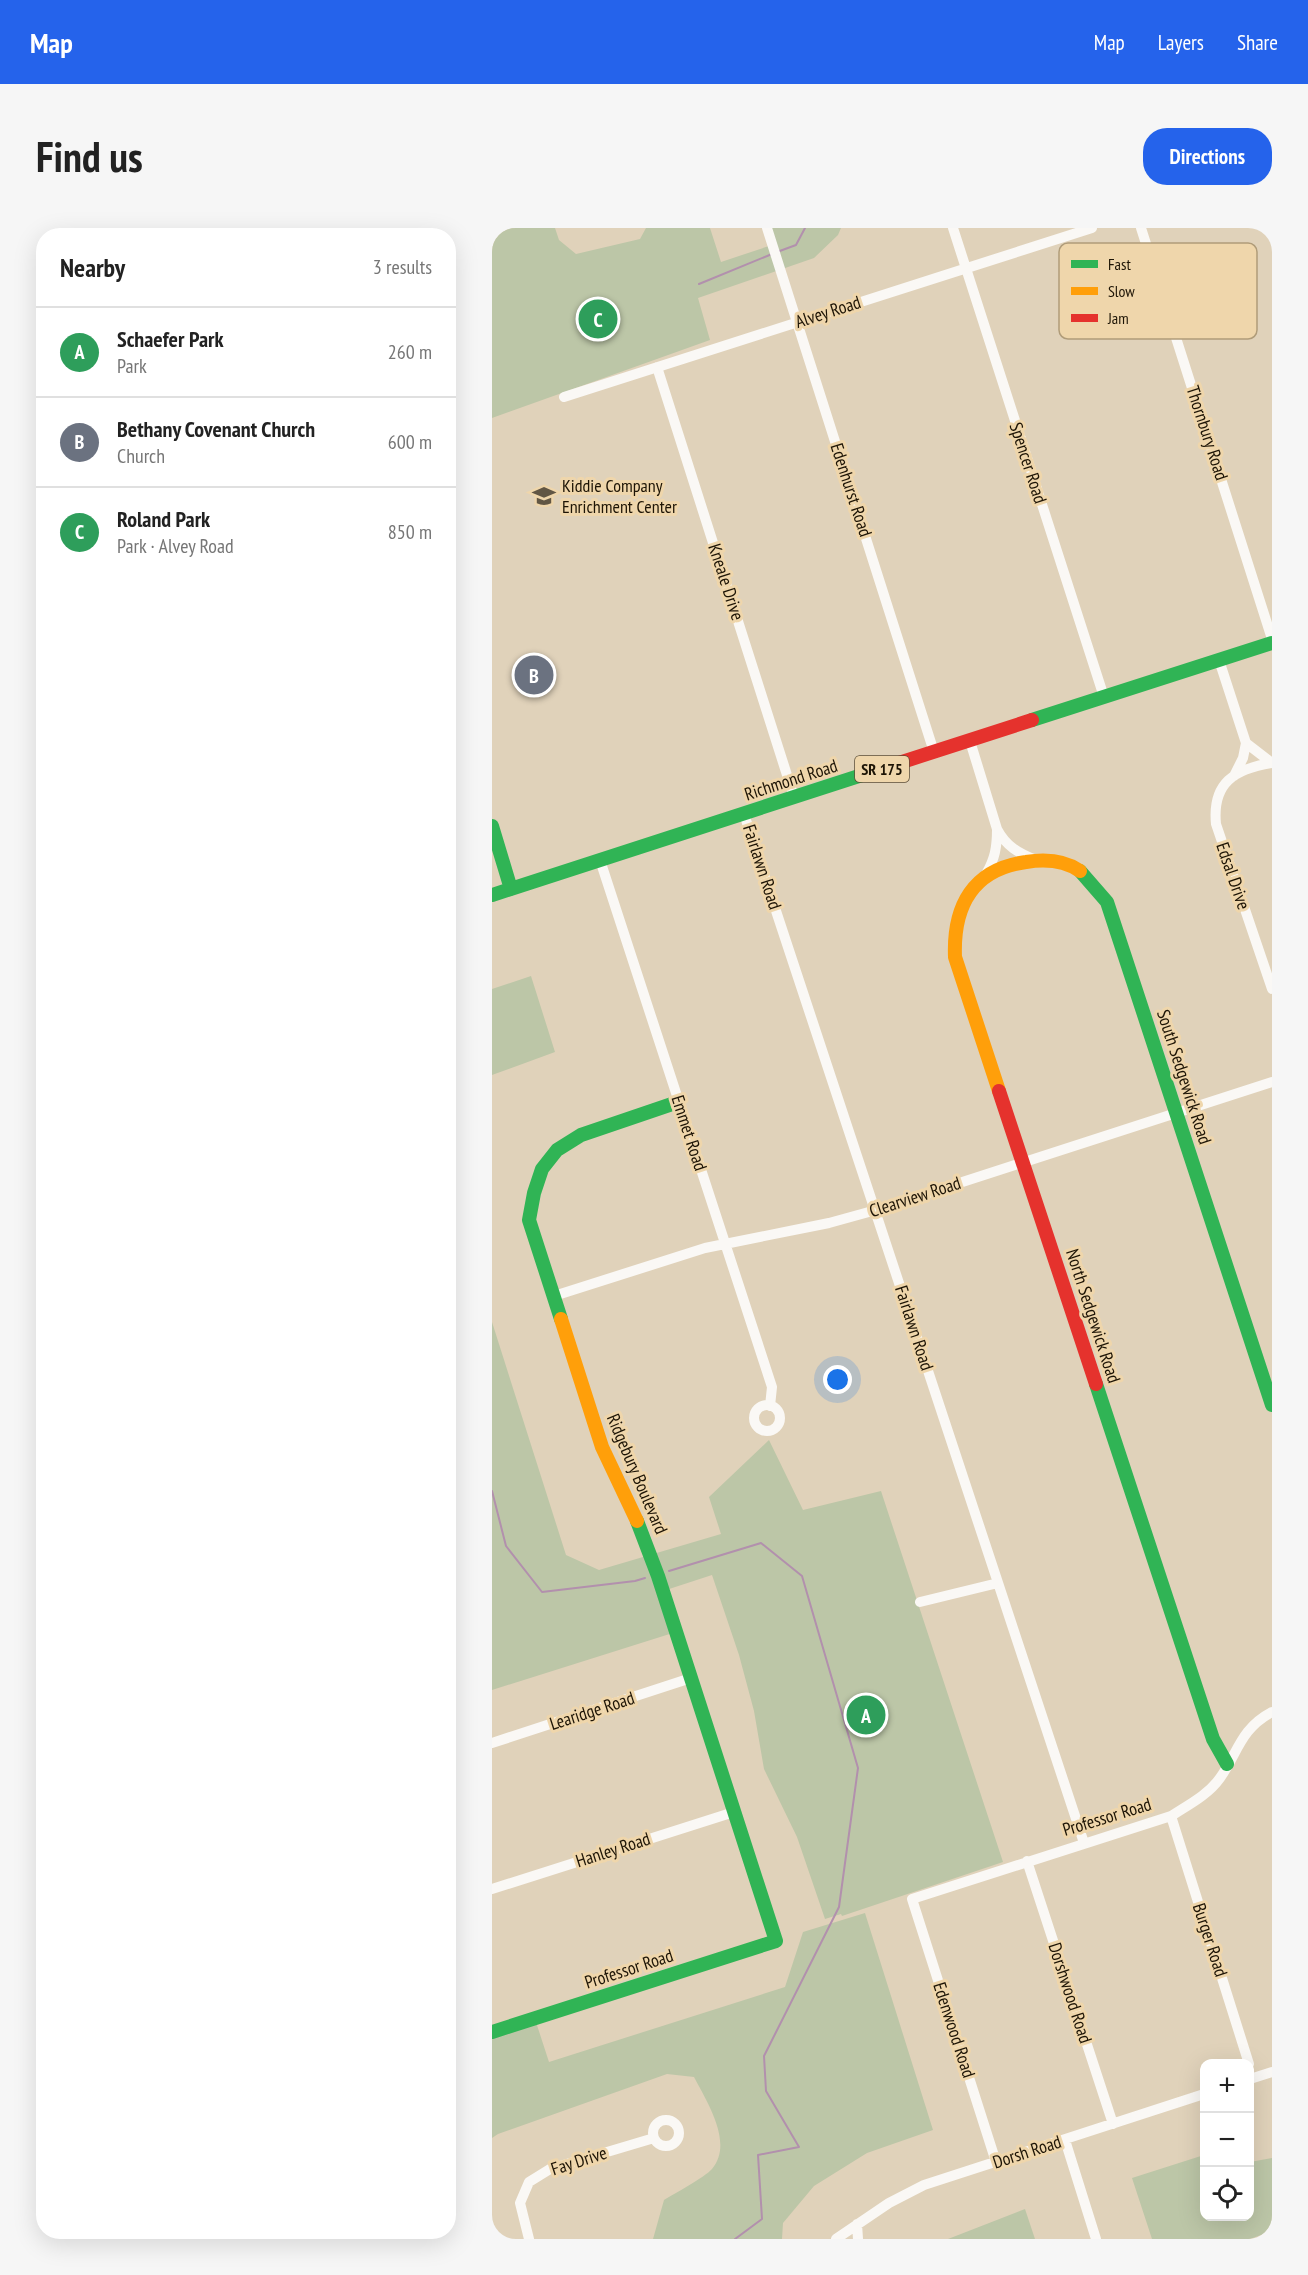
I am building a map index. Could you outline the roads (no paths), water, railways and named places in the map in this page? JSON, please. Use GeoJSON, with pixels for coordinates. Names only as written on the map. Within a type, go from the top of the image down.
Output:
{"type":"FeatureCollection","features":[{"type":"Feature","properties":{"kind":"street","name":"Edenhurst Road"},"geometry":{"type":"LineString","coordinates":[[767,228],[934,752]]}},
{"type":"Feature","properties":{"kind":"street","name":"Spencer Road"},"geometry":{"type":"LineString","coordinates":[[953,228],[1104,697]]}},
{"type":"Feature","properties":{"kind":"street","name":"Alvey Road"},"geometry":{"type":"LineString","coordinates":[[564,397],[1092,228]]}},
{"type":"Feature","properties":{"kind":"street","name":"Thornbury Road"},"geometry":{"type":"LineString","coordinates":[[1141,228],[1146,243]]}},
{"type":"Feature","properties":{"kind":"street","name":"Thornbury Road"},"geometry":{"type":"LineString","coordinates":[[1176,339],[1272,641]]}},
{"type":"Feature","properties":{"kind":"street","name":"Kneale Drive"},"geometry":{"type":"LineString","coordinates":[[657,367],[794,797]]}},
{"type":"Feature","properties":{"kind":"street","name":"Richmond Road"},"geometry":{"type":"LineString","coordinates":[[492,895],[1272,641]]}},
{"type":"Feature","properties":{"kind":"street"},"geometry":{"type":"LineString","coordinates":[[1219,660],[1246,743],[1243,758],[1233,777]]}},
{"type":"Feature","properties":{"kind":"street"},"geometry":{"type":"LineString","coordinates":[[970,741],[997,829],[1007,844],[1018,853],[1036,860]]}},
{"type":"Feature","properties":{"kind":"street"},"geometry":{"type":"LineString","coordinates":[[1246,743],[1272,763]]}},
{"type":"Feature","properties":{"kind":"street","name":"Edsal Drive"},"geometry":{"type":"LineString","coordinates":[[1272,763],[1243,771],[1233,777],[1217,793],[1215,812],[1216,824],[1272,989]]}},
{"type":"Feature","properties":{"kind":"street","name":"Fairlawn Road"},"geometry":{"type":"LineString","coordinates":[[744,814],[1084,1843]]}},
{"type":"Feature","properties":{"kind":"street"},"geometry":{"type":"LineString","coordinates":[[492,826],[511,889]]}},
{"type":"Feature","properties":{"kind":"street"},"geometry":{"type":"LineString","coordinates":[[982,878],[993,861],[997,849],[997,829]]}},
{"type":"Feature","properties":{"kind":"street","name":"Emmet Road"},"geometry":{"type":"LineString","coordinates":[[600,860],[772,1387],[770,1406]]}},
{"type":"Feature","properties":{"kind":"street","name":"South Sedgewick Road"},"geometry":{"type":"LineString","coordinates":[[982,878],[1008,865],[1050,860],[1069,865],[1092,883],[1107,902],[1272,1405]]}},
{"type":"Feature","properties":{"kind":"street","name":"North Sedgewick Road"},"geometry":{"type":"LineString","coordinates":[[982,878],[963,902],[956,923],[955,957],[1213,1740],[1227,1764]]}},
{"type":"Feature","properties":{"kind":"street","name":"Clearview Road"},"geometry":{"type":"LineString","coordinates":[[554,1296],[705,1248],[829,1223],[876,1210],[1272,1082]]}},
{"type":"Feature","properties":{"kind":"street","name":"Ridgebury Boulevard"},"geometry":{"type":"LineString","coordinates":[[678,1102],[570,1140],[557,1150],[542,1168],[533,1189],[529,1220],[602,1447],[646,1540],[776,1941]]}},
{"type":"Feature","properties":{"kind":"street"},"geometry":{"type":"LineString","coordinates":[[920,1602],[998,1583]]}},
{"type":"Feature","properties":{"kind":"street","name":"Learidge Road"},"geometry":{"type":"LineString","coordinates":[[492,1743],[691,1678]]}},
{"type":"Feature","properties":{"kind":"street","name":"Professor Road"},"geometry":{"type":"LineString","coordinates":[[912,1899],[1171,1816],[1205,1794],[1220,1778],[1239,1742],[1263,1717],[1272,1712]]}},
{"type":"Feature","properties":{"kind":"street","name":"Hanley Road"},"geometry":{"type":"LineString","coordinates":[[492,1889],[734,1812]]}},
{"type":"Feature","properties":{"kind":"street","name":"Burger Road"},"geometry":{"type":"LineString","coordinates":[[1171,1816],[1247,2059]]}},
{"type":"Feature","properties":{"kind":"street","name":"Dorshwood Road"},"geometry":{"type":"LineString","coordinates":[[1027,1861],[1113,2124]]}},
{"type":"Feature","properties":{"kind":"street","name":"Edenwood Road"},"geometry":{"type":"LineString","coordinates":[[912,1899],[996,2162]]}},
{"type":"Feature","properties":{"kind":"street","name":"Professor Road"},"geometry":{"type":"LineString","coordinates":[[492,2032],[776,1941]]}},
{"type":"Feature","properties":{"kind":"street"},"geometry":{"type":"LineString","coordinates":[[1254,2077],[1272,2072]]}},
{"type":"Feature","properties":{"kind":"street","name":"Dorsh Road"},"geometry":{"type":"LineString","coordinates":[[836,2239],[889,2203],[924,2185],[1200,2095]]}},
{"type":"Feature","properties":{"kind":"street","name":"Fay Drive"},"geometry":{"type":"LineString","coordinates":[[528,2239],[520,2203],[529,2182],[550,2169],[654,2138]]}},
{"type":"Feature","properties":{"kind":"street"},"geometry":{"type":"LineString","coordinates":[[1065,2139],[1096,2239]]}},
{"type":"Feature","properties":{"kind":"street"},"geometry":{"type":"LineString","coordinates":[[857,2224],[858,2239]]}},
{"type":"Feature","properties":{"kind":"waterway"},"geometry":{"type":"LineString","coordinates":[[777,252],[796,245],[805,228]]}},
{"type":"Feature","properties":{"kind":"waterway"},"geometry":{"type":"LineString","coordinates":[[699,284],[772,254]]}},
{"type":"Feature","properties":{"kind":"waterway"},"geometry":{"type":"LineString","coordinates":[[492,1491],[506,1546],[542,1592],[645,1578]]}},
{"type":"Feature","properties":{"kind":"waterway"},"geometry":{"type":"LineString","coordinates":[[669,1571],[761,1543],[802,1576],[858,1768],[839,1907],[764,2056],[766,2091],[799,2147],[758,2155],[762,2219],[735,2239]]}},
{"type":"Feature","properties":{"kind":"place","name":"Roland Park"},"geometry":{"type":"Point","coordinates":[598,319]}},
{"type":"Feature","properties":{"kind":"place","name":"Kiddie Company Enrichment Center"},"geometry":{"type":"Point","coordinates":[544,496]}},
{"type":"Feature","properties":{"kind":"place","name":"Bethany Covenant Church"},"geometry":{"type":"Point","coordinates":[534,675]}},
{"type":"Feature","properties":{"kind":"place","name":"Schaefer Park"},"geometry":{"type":"Point","coordinates":[866,1715]}}]}
